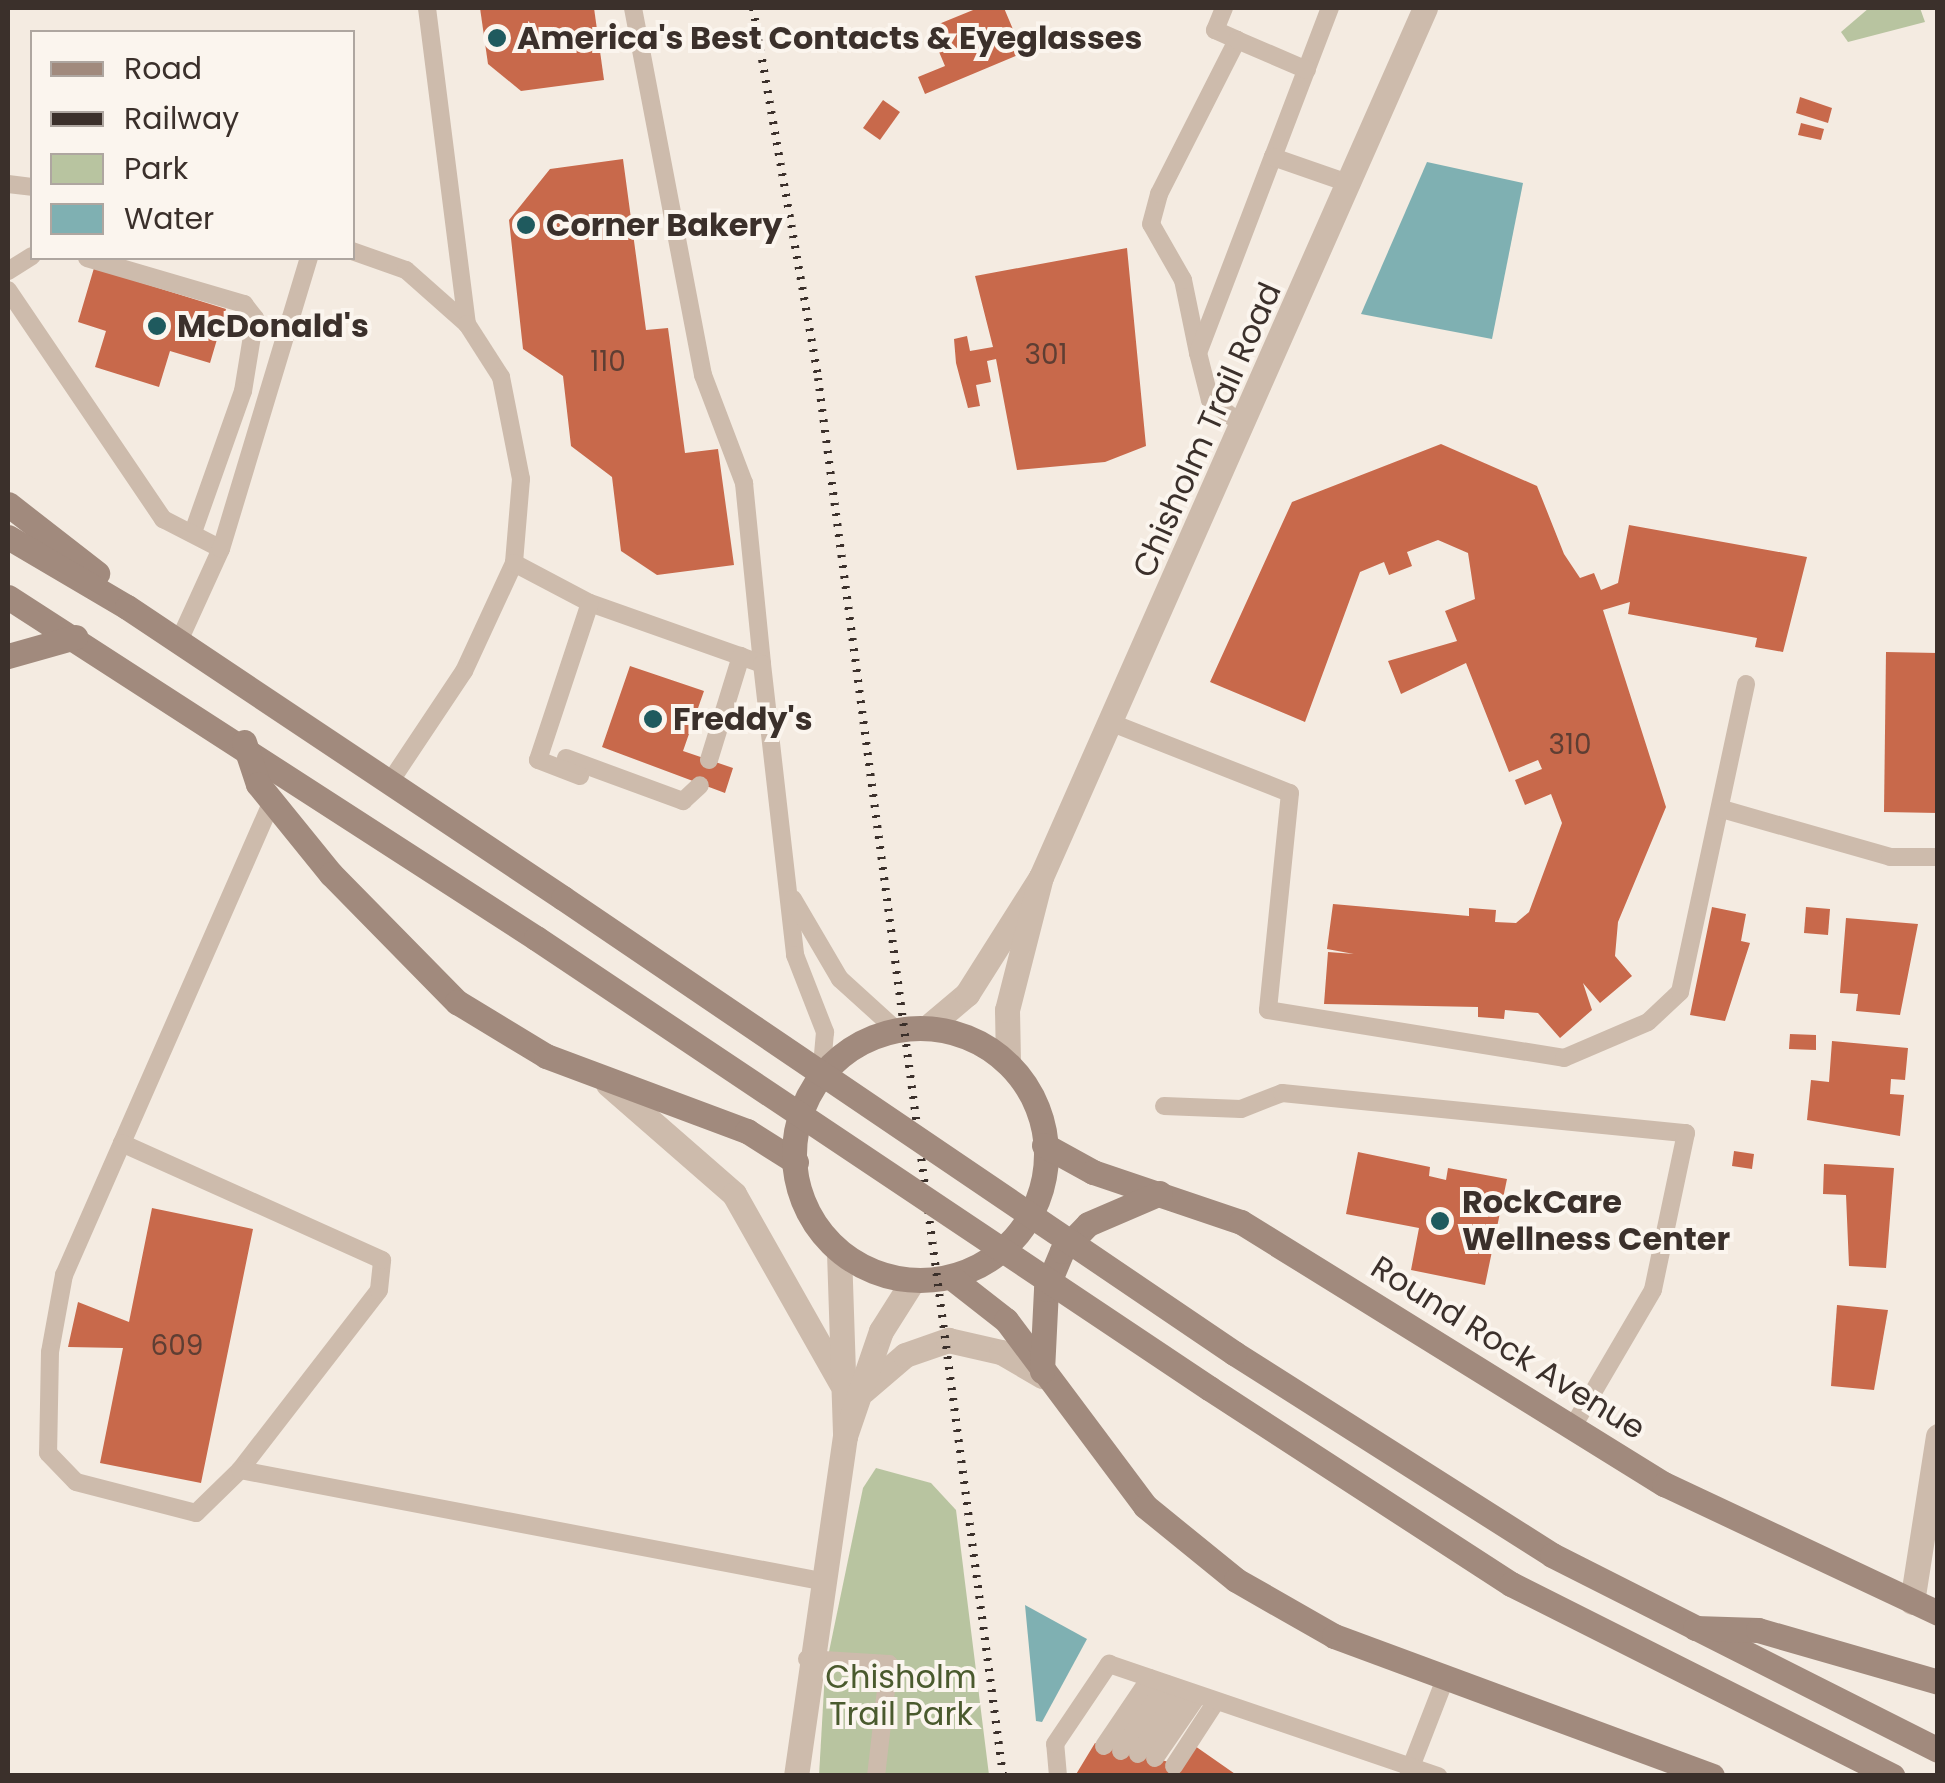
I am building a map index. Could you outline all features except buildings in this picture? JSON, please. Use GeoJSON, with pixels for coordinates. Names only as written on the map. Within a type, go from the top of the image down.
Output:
{"type":"FeatureCollection","features":[{"type":"Feature","properties":{"kind":"main road"},"geometry":{"type":"LineString","coordinates":[[8,504],[127,606]]}},
{"type":"Feature","properties":{"kind":"main road"},"geometry":{"type":"LineString","coordinates":[[8,538],[127,606],[1411,1472],[1686,1628],[1938,1750]]}},
{"type":"Feature","properties":{"kind":"main road"},"geometry":{"type":"LineString","coordinates":[[8,597],[244,742],[1209,1388],[1511,1584],[1892,1776]]}},
{"type":"Feature","properties":{"kind":"main road"},"geometry":{"type":"LineString","coordinates":[[8,656],[75,637]]}},
{"type":"Feature","properties":{"kind":"main road"},"geometry":{"type":"LineString","coordinates":[[244,742],[272,802],[426,978],[513,1038],[608,1084],[747,1130],[796,1162]]}},
{"type":"Feature","properties":{"kind":"main road"},"geometry":{"type":"LineString","coordinates":[[929,1026],[975,1038],[1008,1062],[1031,1096],[1044,1144],[1023,1224],[995,1255],[952,1278],[912,1282],[872,1273],[839,1252],[808,1212],[796,1162],[798,1130],[821,1077],[858,1043],[894,1028],[929,1026]]}},
{"type":"Feature","properties":{"kind":"main road","name":"Round Rock Avenue"},"geometry":{"type":"LineString","coordinates":[[1044,1144],[1304,1257],[1572,1428],[1758,1532],[1938,1614]]}},
{"type":"Feature","properties":{"kind":"main road"},"geometry":{"type":"LineString","coordinates":[[1042,1376],[1041,1320],[1062,1251],[1088,1224],[1160,1193]]}},
{"type":"Feature","properties":{"kind":"main road"},"geometry":{"type":"LineString","coordinates":[[952,1278],[1006,1320],[1042,1376],[1144,1506],[1236,1580],[1334,1636],[1712,1776]]}},
{"type":"Feature","properties":{"kind":"main road"},"geometry":{"type":"LineString","coordinates":[[1686,1628],[1758,1630],[1938,1682]]}},
{"type":"Feature","properties":{"kind":"street","name":"Chisholm Trail Road"},"geometry":{"type":"LineString","coordinates":[[929,1026],[968,994],[1041,877],[1352,184],[1425,8]]}},
{"type":"Feature","properties":{"kind":"street","name":"Chisholm Trail Road"},"geometry":{"type":"LineString","coordinates":[[1008,1062],[1007,1010],[1041,877]]}},
{"type":"Feature","properties":{"kind":"street"},"geometry":{"type":"LineString","coordinates":[[608,1084],[734,1194],[852,1387]]}},
{"type":"Feature","properties":{"kind":"street"},"geometry":{"type":"LineString","coordinates":[[796,1776],[806,1659],[852,1387],[839,1252]]}},
{"type":"Feature","properties":{"kind":"street"},"geometry":{"type":"LineString","coordinates":[[852,1387],[912,1282]]}},
{"type":"Feature","properties":{"kind":"street"},"geometry":{"type":"LineString","coordinates":[[852,1387],[906,1355],[948,1340],[1001,1352],[1042,1376]]}},
{"type":"Feature","properties":{"kind":"street"},"geometry":{"type":"LineString","coordinates":[[1912,1602],[1931,1549],[1938,1436]]}},
{"type":"Feature","properties":{"kind":"lane"},"geometry":{"type":"LineString","coordinates":[[427,8],[467,324]]}},
{"type":"Feature","properties":{"kind":"lane"},"geometry":{"type":"LineString","coordinates":[[633,8],[703,375],[744,484],[762,664],[793,898],[795,955],[825,1032],[821,1077]]}},
{"type":"Feature","properties":{"kind":"lane"},"geometry":{"type":"LineString","coordinates":[[1224,8],[1215,30],[1307,70]]}},
{"type":"Feature","properties":{"kind":"lane"},"geometry":{"type":"LineString","coordinates":[[1198,353],[1330,8]]}},
{"type":"Feature","properties":{"kind":"lane"},"geometry":{"type":"LineString","coordinates":[[1237,40],[1151,224],[1183,280],[1210,400],[1244,426]]}},
{"type":"Feature","properties":{"kind":"lane"},"geometry":{"type":"LineString","coordinates":[[1273,157],[1352,184]]}},
{"type":"Feature","properties":{"kind":"lane"},"geometry":{"type":"LineString","coordinates":[[355,252],[406,270],[467,324],[501,377],[517,425],[514,564],[464,671],[390,782]]}},
{"type":"Feature","properties":{"kind":"lane"},"geometry":{"type":"LineString","coordinates":[[8,271],[30,257]]}},
{"type":"Feature","properties":{"kind":"lane"},"geometry":{"type":"LineString","coordinates":[[94,260],[244,304],[256,318],[242,391],[193,532]]}},
{"type":"Feature","properties":{"kind":"lane"},"geometry":{"type":"LineString","coordinates":[[179,641],[221,548],[308,260]]}},
{"type":"Feature","properties":{"kind":"lane"},"geometry":{"type":"LineString","coordinates":[[8,290],[163,518],[221,548]]}},
{"type":"Feature","properties":{"kind":"lane"},"geometry":{"type":"LineString","coordinates":[[514,564],[590,603],[762,664]]}},
{"type":"Feature","properties":{"kind":"lane"},"geometry":{"type":"LineString","coordinates":[[580,776],[538,760],[590,603]]}},
{"type":"Feature","properties":{"kind":"lane"},"geometry":{"type":"LineString","coordinates":[[709,760],[741,656]]}},
{"type":"Feature","properties":{"kind":"lane"},"geometry":{"type":"LineString","coordinates":[[1112,723],[1290,793],[1268,1010],[1564,1058],[1648,1022],[1680,992],[1746,684]]}},
{"type":"Feature","properties":{"kind":"lane"},"geometry":{"type":"LineString","coordinates":[[542,750],[682,801],[700,785]]}},
{"type":"Feature","properties":{"kind":"lane"},"geometry":{"type":"LineString","coordinates":[[122,1143],[382,1260],[379,1290],[240,1470],[196,1512],[76,1482],[48,1453],[50,1352],[64,1275],[122,1143],[272,802]]}},
{"type":"Feature","properties":{"kind":"lane"},"geometry":{"type":"LineString","coordinates":[[1722,809],[1890,858],[1938,857]]}},
{"type":"Feature","properties":{"kind":"lane"},"geometry":{"type":"LineString","coordinates":[[793,898],[840,979],[894,1028]]}},
{"type":"Feature","properties":{"kind":"lane"},"geometry":{"type":"LineString","coordinates":[[1164,1106],[1241,1109],[1282,1093],[1686,1133],[1652,1290],[1572,1428]]}},
{"type":"Feature","properties":{"kind":"lane"},"geometry":{"type":"LineString","coordinates":[[240,1470],[821,1582]]}},
{"type":"Feature","properties":{"kind":"lane"},"geometry":{"type":"LineString","coordinates":[[806,1659],[889,1664],[876,1776]]}},
{"type":"Feature","properties":{"kind":"lane"},"geometry":{"type":"LineString","coordinates":[[1058,1776],[1055,1744],[1110,1664],[1414,1773],[1438,1776]]}},
{"type":"Feature","properties":{"kind":"lane"},"geometry":{"type":"LineString","coordinates":[[1414,1773],[1445,1679]]}},
{"type":"Feature","properties":{"kind":"lane"},"geometry":{"type":"LineString","coordinates":[[1174,1687],[1130,1752],[1174,1687]]}},
{"type":"Feature","properties":{"kind":"lane"},"geometry":{"type":"LineString","coordinates":[[1174,1766],[1215,1703]]}},
{"type":"Feature","properties":{"kind":"green space"},"geometry":{"type":"Polygon","coordinates":[[[1869,8],[1920,8],[1925,22],[1848,42],[1841,32],[1869,8]]]}},
{"type":"Feature","properties":{"kind":"green space","name":"Chisholm Trail Park"},"geometry":{"type":"Polygon","coordinates":[[[876,1468],[931,1483],[956,1510],[989,1775],[819,1776],[825,1671],[863,1488],[876,1468]]]}},
{"type":"Feature","properties":{"kind":"water"},"geometry":{"type":"Polygon","coordinates":[[[1427,162],[1523,183],[1492,339],[1361,314],[1427,162]]]}},
{"type":"Feature","properties":{"kind":"water"},"geometry":{"type":"Polygon","coordinates":[[[1025,1605],[1087,1639],[1042,1722],[1036,1721],[1025,1605]]]}},
{"type":"Feature","properties":{"kind":"railway"},"geometry":{"type":"LineString","coordinates":[[753,8],[818,378],[1003,1776]]}},
{"type":"Feature","properties":{"kind":"place","name":"America's Best Contacts & Eyeglasses"},"geometry":{"type":"Point","coordinates":[497,38]}},
{"type":"Feature","properties":{"kind":"place","name":"Corner Bakery"},"geometry":{"type":"Point","coordinates":[526,225]}},
{"type":"Feature","properties":{"kind":"place","name":"McDonald's"},"geometry":{"type":"Point","coordinates":[157,326]}},
{"type":"Feature","properties":{"kind":"place","name":"Freddy's"},"geometry":{"type":"Point","coordinates":[653,719]}},
{"type":"Feature","properties":{"kind":"place","name":"RockCare Wellness Center"},"geometry":{"type":"Point","coordinates":[1440,1221]}}]}
